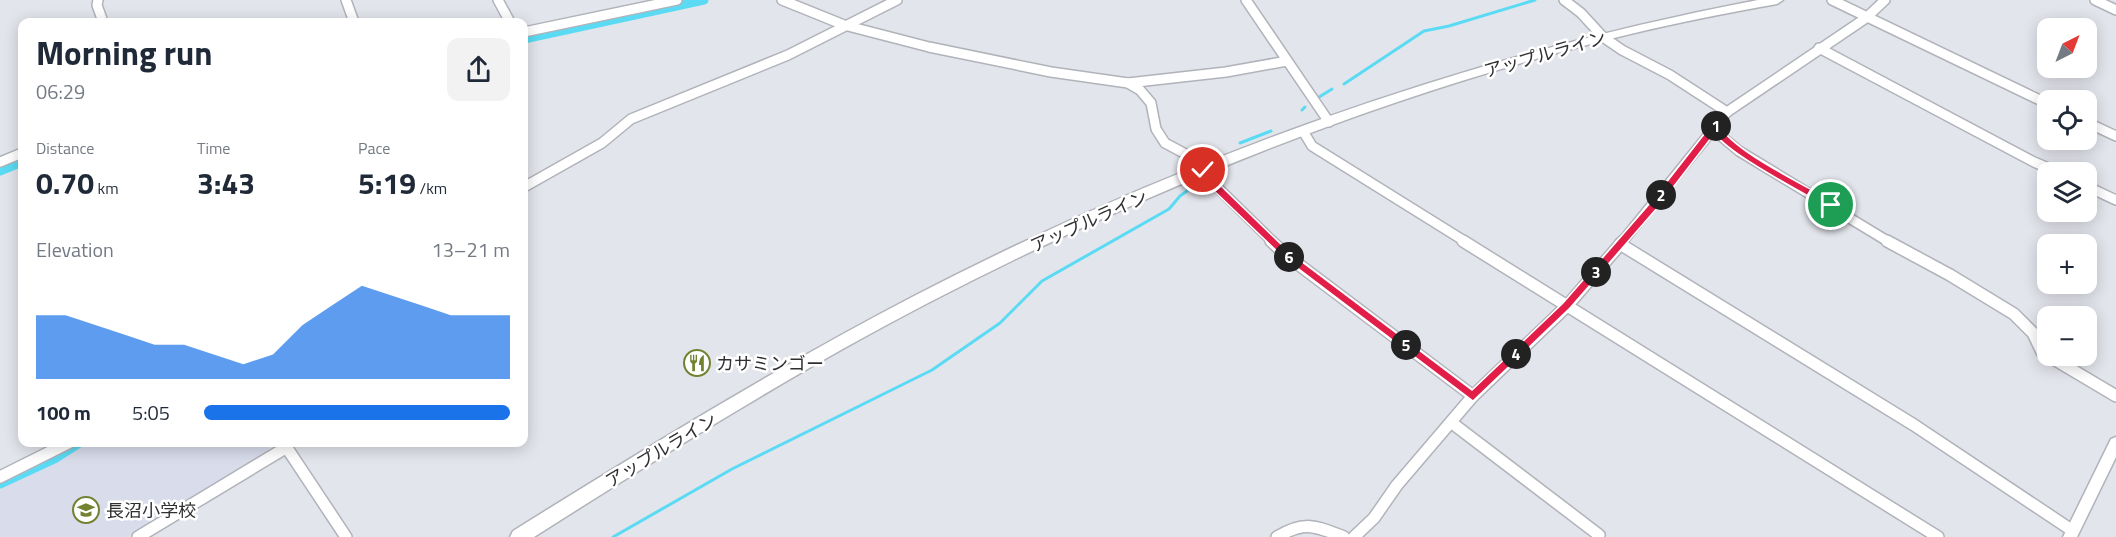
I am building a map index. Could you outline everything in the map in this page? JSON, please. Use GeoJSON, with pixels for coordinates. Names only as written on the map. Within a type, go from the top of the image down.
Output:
{"type":"FeatureCollection","features":[{"type":"Feature","properties":{"kind":"highway","name":"アップルライン"},"geometry":{"type":"LineString","coordinates":[[519,537],[618,475],[837,346],[981,270],[1206,168],[1329,122],[1460,78],[1603,37],[1778,0]]}},
{"type":"Feature","properties":{"kind":"main road"},"geometry":{"type":"LineString","coordinates":[[2072,534],[2116,443]]}},
{"type":"Feature","properties":{"kind":"street"},"geometry":{"type":"LineString","coordinates":[[98,0],[97,5],[102,18]]}},
{"type":"Feature","properties":{"kind":"street"},"geometry":{"type":"LineString","coordinates":[[346,0],[353,18]]}},
{"type":"Feature","properties":{"kind":"street"},"geometry":{"type":"LineString","coordinates":[[498,0],[508,18]]}},
{"type":"Feature","properties":{"kind":"street"},"geometry":{"type":"LineString","coordinates":[[528,31],[677,0]]}},
{"type":"Feature","properties":{"kind":"street"},"geometry":{"type":"LineString","coordinates":[[782,0],[844,26],[929,47],[1051,72],[1128,83],[1226,72],[1287,61]]}},
{"type":"Feature","properties":{"kind":"street"},"geometry":{"type":"LineString","coordinates":[[528,185],[602,143],[631,119],[788,55],[897,0]]}},
{"type":"Feature","properties":{"kind":"street"},"geometry":{"type":"LineString","coordinates":[[1246,0],[1329,122]]}},
{"type":"Feature","properties":{"kind":"street"},"geometry":{"type":"LineString","coordinates":[[1564,0],[1581,13],[1603,37],[1622,50],[1670,75],[1727,112]]}},
{"type":"Feature","properties":{"kind":"street"},"geometry":{"type":"LineString","coordinates":[[1832,0],[2037,99]]}},
{"type":"Feature","properties":{"kind":"street"},"geometry":{"type":"LineString","coordinates":[[1354,537],[1374,518],[1397,485],[1473,396],[1567,306],[1655,204],[1727,112],[1866,18],[1885,0]]}},
{"type":"Feature","properties":{"kind":"street"},"geometry":{"type":"LineString","coordinates":[[2096,0],[2116,10]]}},
{"type":"Feature","properties":{"kind":"street"},"geometry":{"type":"LineString","coordinates":[[1819,48],[2037,163]]}},
{"type":"Feature","properties":{"kind":"street"},"geometry":{"type":"LineString","coordinates":[[1128,83],[1152,101],[1161,138],[1168,145],[1206,168],[1214,184],[1286,255],[1473,396]]}},
{"type":"Feature","properties":{"kind":"street"},"geometry":{"type":"LineString","coordinates":[[1715,126],[1721,136],[1739,151],[1902,250],[1950,275],[2014,314],[2032,333],[2042,352],[2116,396]]}},
{"type":"Feature","properties":{"kind":"street"},"geometry":{"type":"LineString","coordinates":[[2097,128],[2116,136]]}},
{"type":"Feature","properties":{"kind":"street"},"geometry":{"type":"LineString","coordinates":[[1303,132],[1312,146],[1938,537]]}},
{"type":"Feature","properties":{"kind":"street"},"geometry":{"type":"LineString","coordinates":[[0,162],[18,155]]}},
{"type":"Feature","properties":{"kind":"street"},"geometry":{"type":"LineString","coordinates":[[2097,191],[2116,200]]}},
{"type":"Feature","properties":{"kind":"street"},"geometry":{"type":"LineString","coordinates":[[1620,244],[1877,401],[2014,490],[2072,534]]}},
{"type":"Feature","properties":{"kind":"street"},"geometry":{"type":"LineString","coordinates":[[1452,423],[1599,535],[1598,537]]}},
{"type":"Feature","properties":{"kind":"street"},"geometry":{"type":"LineString","coordinates":[[0,477],[60,447]]}},
{"type":"Feature","properties":{"kind":"street"},"geometry":{"type":"LineString","coordinates":[[138,537],[282,447]]}},
{"type":"Feature","properties":{"kind":"street"},"geometry":{"type":"LineString","coordinates":[[286,447],[340,535]]}},
{"type":"Feature","properties":{"kind":"street"},"geometry":{"type":"LineString","coordinates":[[1277,537],[1299,524],[1310,525],[1344,537]]}},
{"type":"Feature","properties":{"kind":"shaded area","name":"長沼小学校"},"geometry":{"type":"Polygon","coordinates":[[[75,447],[268,447],[270,450],[128,537],[0,537],[0,483],[75,447]]]}},
{"type":"Feature","properties":{"kind":"waterway"},"geometry":{"type":"LineString","coordinates":[[528,38],[704,0]]}},
{"type":"Feature","properties":{"kind":"waterway"},"geometry":{"type":"LineString","coordinates":[[1344,84],[1424,31],[1449,26],[1535,0]]}},
{"type":"Feature","properties":{"kind":"waterway"},"geometry":{"type":"LineString","coordinates":[[1316,99],[1332,89]]}},
{"type":"Feature","properties":{"kind":"waterway"},"geometry":{"type":"LineString","coordinates":[[1302,110],[1305,107]]}},
{"type":"Feature","properties":{"kind":"waterway"},"geometry":{"type":"LineString","coordinates":[[1240,143],[1271,131]]}},
{"type":"Feature","properties":{"kind":"waterway"},"geometry":{"type":"LineString","coordinates":[[1206,158],[1219,152]]}},
{"type":"Feature","properties":{"kind":"waterway"},"geometry":{"type":"LineString","coordinates":[[0,171],[18,164]]}},
{"type":"Feature","properties":{"kind":"waterway"},"geometry":{"type":"LineString","coordinates":[[613,537],[732,469],[932,370],[1000,323],[1042,281],[1169,209],[1180,196],[1198,183]]}},
{"type":"Feature","properties":{"kind":"waterway"},"geometry":{"type":"LineString","coordinates":[[0,483],[54,458],[71,447]]}},
{"type":"Feature","properties":{"kind":"place","name":"カサミンゴー"},"geometry":{"type":"Point","coordinates":[697,363]}},
{"type":"Feature","properties":{"kind":"place","name":"長沼小学校"},"geometry":{"type":"Point","coordinates":[86,510]}},
{"type":"Feature","properties":{"kind":"route"},"geometry":{"type":"LineString","coordinates":[[1203,170],[1214,184],[1286,255],[1473,396],[1567,306],[1655,204],[1715,126],[1721,136],[1739,151],[1831,205]]}}]}
